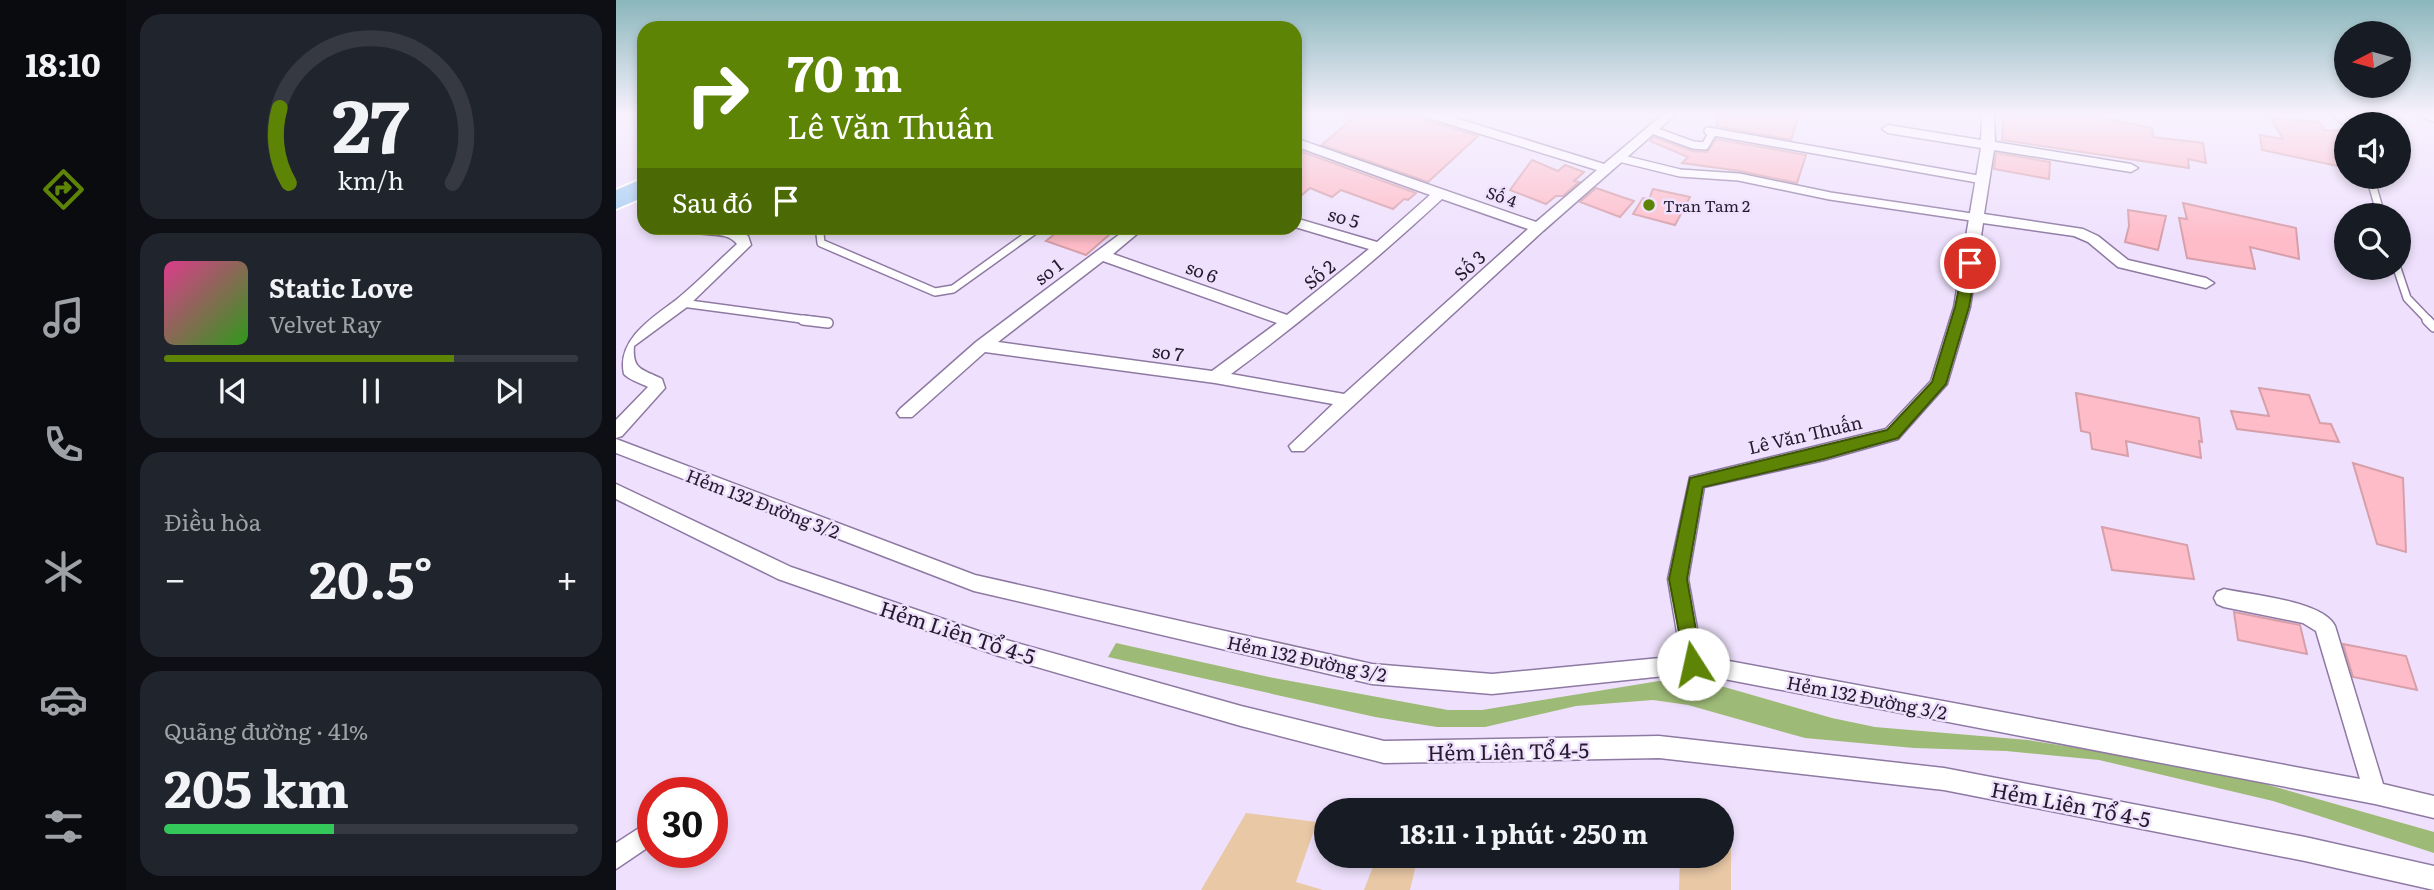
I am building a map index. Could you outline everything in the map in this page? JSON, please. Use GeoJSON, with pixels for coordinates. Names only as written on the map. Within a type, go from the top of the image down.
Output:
{"type":"FeatureCollection","features":[{"type":"Feature","properties":{"kind":"street","name":"Số 4"},"geometry":{"type":"LineString","coordinates":[[1337,157],[1538,228]]}},
{"type":"Feature","properties":{"kind":"street"},"geometry":{"type":"LineString","coordinates":[[1567,157],[1607,169]]}},
{"type":"Feature","properties":{"kind":"street","name":"Lê Văn Thuấn"},"geometry":{"type":"LineString","coordinates":[[1693,664],[1678,579],[1696,482],[1824,453],[1892,434],[1939,384],[1962,307],[1986,157]]}},
{"type":"Feature","properties":{"kind":"street"},"geometry":{"type":"LineString","coordinates":[[2056,157],[2131,168]]}},
{"type":"Feature","properties":{"kind":"street","name":"Số 3"},"geometry":{"type":"LineString","coordinates":[[1298,446],[1619,158]]}},
{"type":"Feature","properties":{"kind":"street","name":"Số 2"},"geometry":{"type":"LineString","coordinates":[[1214,377],[1291,322],[1382,248],[1441,192]]}},
{"type":"Feature","properties":{"kind":"street"},"geometry":{"type":"LineString","coordinates":[[1978,218],[2083,234],[2099,242],[2112,257],[2123,264],[2206,283]]}},
{"type":"Feature","properties":{"kind":"street","name":"so 5"},"geometry":{"type":"LineString","coordinates":[[1302,224],[1382,248]]}},
{"type":"Feature","properties":{"kind":"street"},"geometry":{"type":"LineString","coordinates":[[616,431],[657,388],[656,383],[648,377],[631,371],[625,359],[626,344],[637,333],[682,303],[744,245],[743,239],[736,235]]}},
{"type":"Feature","properties":{"kind":"street","name":"so 1"},"geometry":{"type":"LineString","coordinates":[[906,413],[982,346],[1128,235]]}},
{"type":"Feature","properties":{"kind":"street","name":"so 6"},"geometry":{"type":"LineString","coordinates":[[1101,255],[1291,322]]}},
{"type":"Feature","properties":{"kind":"street","name":"so 7"},"geometry":{"type":"LineString","coordinates":[[982,346],[1214,377],[1348,401]]}},
{"type":"Feature","properties":{"kind":"street","name":"Hẻm 132 Đường 3/2"},"geometry":{"type":"LineString","coordinates":[[616,446],[974,583],[1371,674],[1492,684],[1693,664],[2375,793],[2434,807]]}},
{"type":"Feature","properties":{"kind":"street","name":"Hẻm Liên Tổ 4-5"},"geometry":{"type":"LineString","coordinates":[[616,491],[785,573],[999,647],[1241,716],[1384,752],[1659,747],[1944,779],[2305,849],[2434,878]]}},
{"type":"Feature","properties":{"kind":"street"},"geometry":{"type":"LineString","coordinates":[[2224,598],[2308,615],[2325,626],[2375,793]]}},
{"type":"Feature","properties":{"kind":"street"},"geometry":{"type":"LineString","coordinates":[[616,857],[637,842]]}},
{"type":"Feature","properties":{"kind":"lane"},"geometry":{"type":"LineString","coordinates":[[1850,157],[1983,180]]}},
{"type":"Feature","properties":{"kind":"lane"},"geometry":{"type":"LineString","coordinates":[[1619,158],[1680,173],[1739,177],[1830,196],[1978,218]]}},
{"type":"Feature","properties":{"kind":"lane"},"geometry":{"type":"LineString","coordinates":[[820,235],[821,243],[935,292],[953,289],[1028,235]]}},
{"type":"Feature","properties":{"kind":"lane"},"geometry":{"type":"LineString","coordinates":[[2401,280],[2407,298],[2434,327]]}},
{"type":"Feature","properties":{"kind":"lane"},"geometry":{"type":"LineString","coordinates":[[682,303],[828,323]]}},
{"type":"Feature","properties":{"kind":"shaded area"},"geometry":{"type":"Polygon","coordinates":[[[1116,643],[1269,677],[1448,710],[1482,710],[1659,681],[1707,682],[1832,718],[1875,727],[2028,740],[2216,770],[2434,832],[2434,853],[2273,801],[2099,760],[1805,738],[1688,705],[1653,700],[1576,706],[1485,727],[1437,727],[1375,717],[1108,657],[1116,643]]]}},
{"type":"Feature","properties":{"kind":"shaded area"},"geometry":{"type":"Polygon","coordinates":[[[1246,813],[1314,822],[1314,831],[1296,882],[1323,890],[1201,890],[1246,813]]]}},
{"type":"Feature","properties":{"kind":"shaded area"},"geometry":{"type":"Polygon","coordinates":[[[1372,868],[1415,868],[1410,890],[1364,890],[1372,868]]]}},
{"type":"Feature","properties":{"kind":"shaded area"},"geometry":{"type":"Polygon","coordinates":[[[1680,868],[1731,868],[1731,890],[1679,890],[1680,868]]]}},
{"type":"Feature","properties":{"kind":"building"},"geometry":{"type":"Polygon","coordinates":[[[1302,157],[1316,157],[1416,193],[1393,209],[1341,190],[1332,197],[1310,188],[1302,195],[1302,157]]]}},
{"type":"Feature","properties":{"kind":"building"},"geometry":{"type":"Polygon","coordinates":[[[1355,157],[1456,157],[1428,182],[1355,157]]]}},
{"type":"Feature","properties":{"kind":"building"},"geometry":{"type":"Polygon","coordinates":[[[1688,157],[1806,157],[1797,183],[1682,163],[1688,157]]]}},
{"type":"Feature","properties":{"kind":"building"},"geometry":{"type":"Polygon","coordinates":[[[1996,157],[2017,157],[2050,162],[2049,179],[1994,169],[1996,157]]]}},
{"type":"Feature","properties":{"kind":"building"},"geometry":{"type":"Polygon","coordinates":[[[2112,157],[2205,157],[2206,163],[2188,159],[2189,168],[2112,157]]]}},
{"type":"Feature","properties":{"kind":"building"},"geometry":{"type":"Polygon","coordinates":[[[2293,157],[2334,157],[2334,165],[2293,157]]]}},
{"type":"Feature","properties":{"kind":"building"},"geometry":{"type":"Polygon","coordinates":[[[1532,160],[1558,171],[1565,165],[1584,172],[1574,181],[1579,182],[1563,196],[1556,196],[1546,204],[1510,190],[1532,160]]]}},
{"type":"Feature","properties":{"kind":"building"},"geometry":{"type":"Polygon","coordinates":[[[1596,188],[1634,201],[1620,217],[1580,202],[1596,188]]]}},
{"type":"Feature","properties":{"kind":"building"},"geometry":{"type":"Polygon","coordinates":[[[1653,189],[1690,197],[1675,225],[1633,214],[1643,198],[1649,199],[1653,189]]]}},
{"type":"Feature","properties":{"kind":"building"},"geometry":{"type":"Polygon","coordinates":[[[2183,203],[2296,228],[2299,259],[2250,247],[2255,269],[2187,258],[2179,218],[2187,219],[2183,203]]]}},
{"type":"Feature","properties":{"kind":"building"},"geometry":{"type":"Polygon","coordinates":[[[2128,210],[2166,216],[2158,250],[2125,242],[2129,226],[2128,210]]]}},
{"type":"Feature","properties":{"kind":"building"},"geometry":{"type":"Polygon","coordinates":[[[1053,235],[1109,235],[1086,255],[1046,241],[1053,235]]]}},
{"type":"Feature","properties":{"kind":"building"},"geometry":{"type":"Polygon","coordinates":[[[2259,388],[2309,395],[2320,423],[2331,424],[2339,442],[2237,429],[2231,411],[2269,416],[2259,388]]]}},
{"type":"Feature","properties":{"kind":"building"},"geometry":{"type":"Polygon","coordinates":[[[2076,393],[2199,418],[2201,458],[2126,441],[2128,456],[2092,449],[2090,433],[2081,431],[2076,393]]]}},
{"type":"Feature","properties":{"kind":"building"},"geometry":{"type":"Polygon","coordinates":[[[2353,463],[2403,478],[2406,552],[2377,544],[2353,463]]]}},
{"type":"Feature","properties":{"kind":"building"},"geometry":{"type":"Polygon","coordinates":[[[2102,527],[2187,545],[2194,579],[2112,570],[2102,527]]]}},
{"type":"Feature","properties":{"kind":"building"},"geometry":{"type":"Polygon","coordinates":[[[2234,612],[2300,625],[2307,654],[2238,640],[2234,612]]]}},
{"type":"Feature","properties":{"kind":"building"},"geometry":{"type":"Polygon","coordinates":[[[2343,644],[2406,656],[2417,690],[2353,677],[2343,644]]]}},
{"type":"Feature","properties":{"kind":"place","name":"Tran Tam 2"},"geometry":{"type":"Point","coordinates":[1649,205]}},
{"type":"Feature","properties":{"kind":"route"},"geometry":{"type":"LineString","coordinates":[[1693,664],[1678,579],[1696,482],[1824,453],[1892,434],[1939,384],[1962,307],[1970,263]]}}]}
